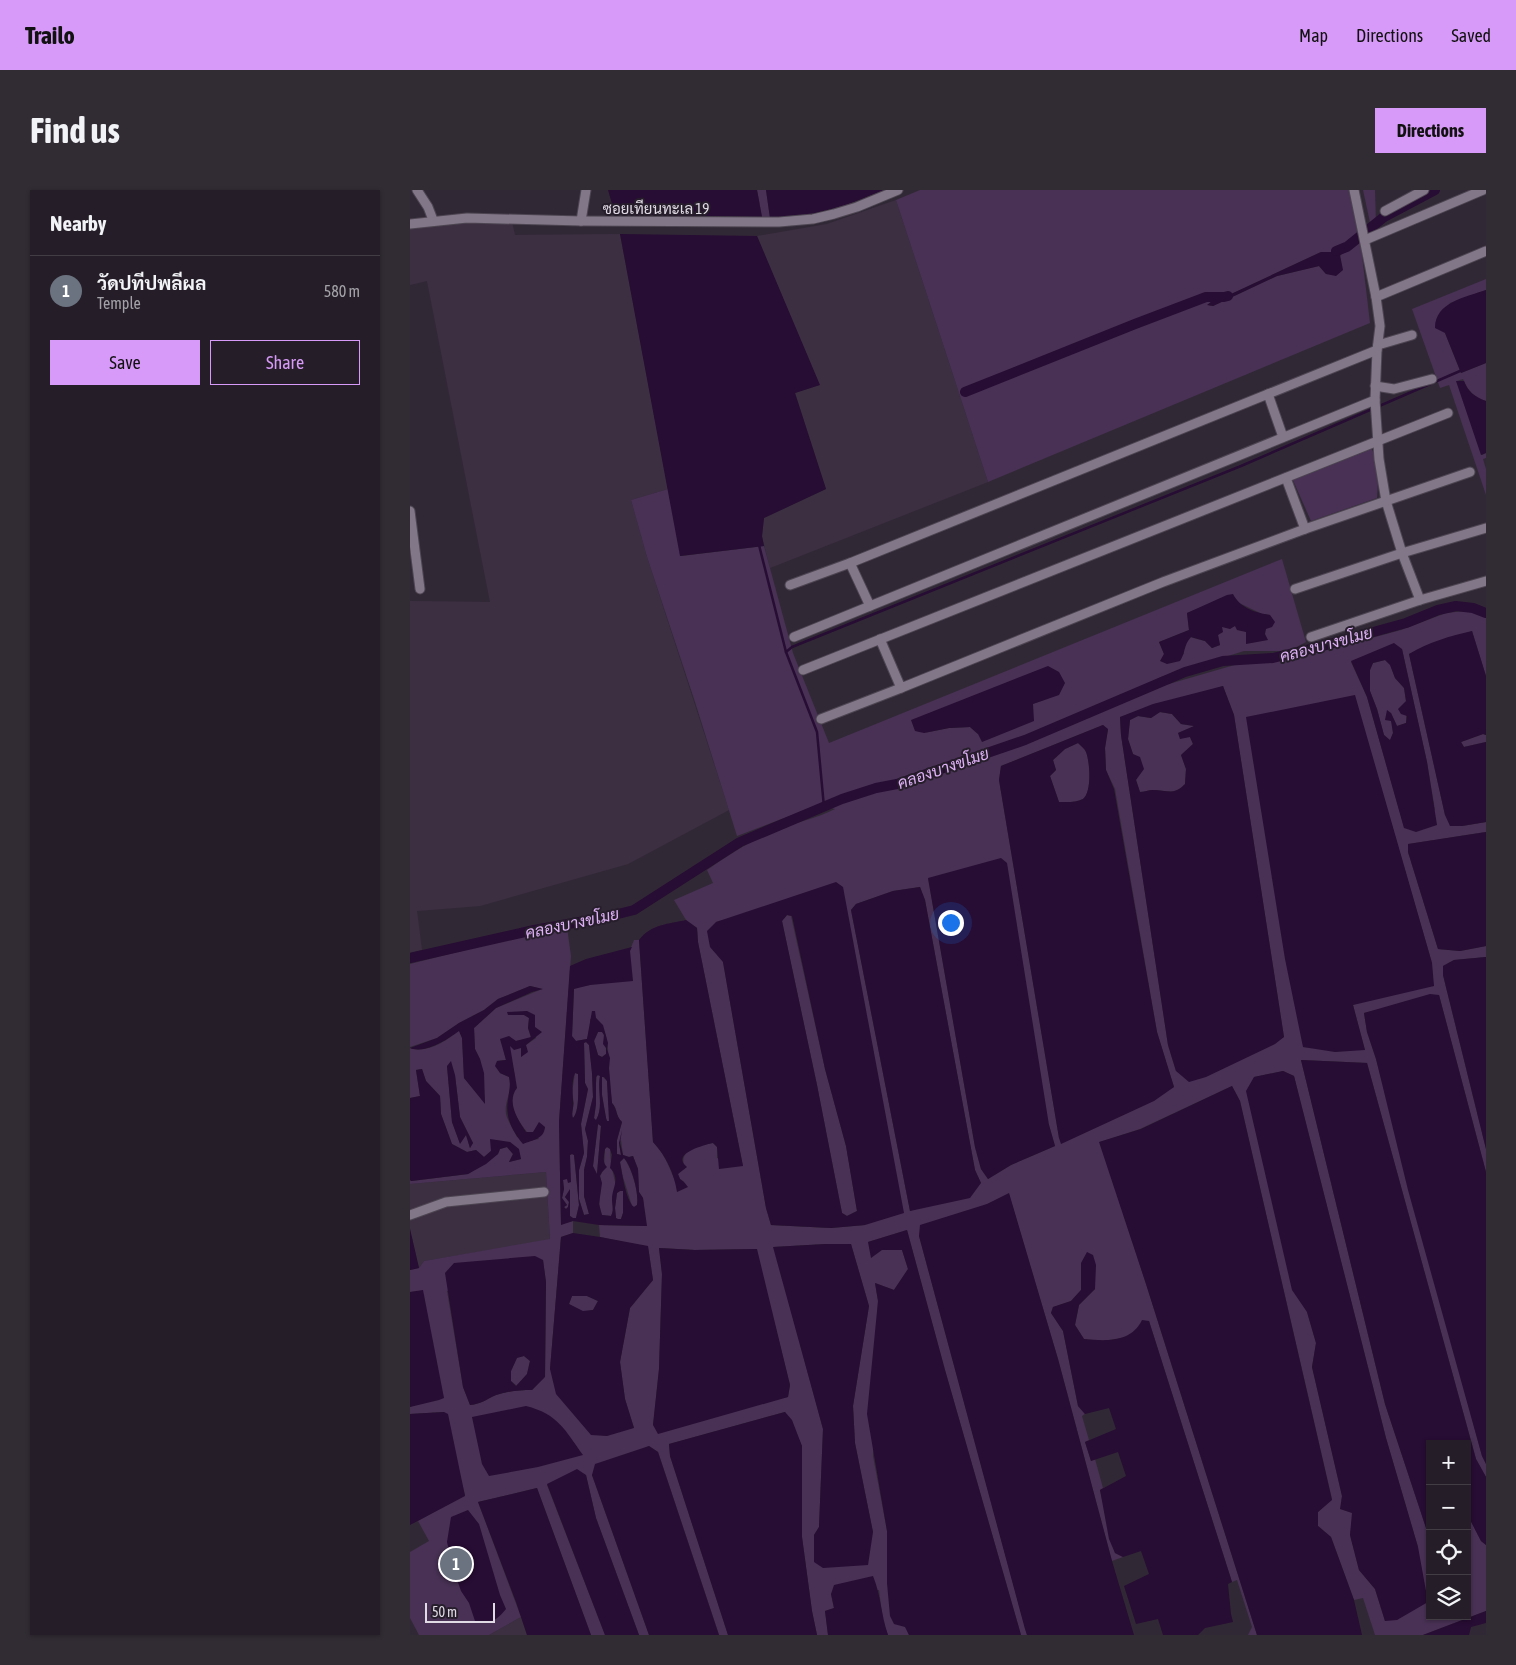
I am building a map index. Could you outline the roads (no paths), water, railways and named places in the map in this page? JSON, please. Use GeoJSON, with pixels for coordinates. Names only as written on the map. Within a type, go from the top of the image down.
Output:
{"type":"FeatureCollection","features":[{"type":"Feature","properties":{"kind":"street"},"geometry":{"type":"LineString","coordinates":[[417,190],[433,220]]}},
{"type":"Feature","properties":{"kind":"street"},"geometry":{"type":"LineString","coordinates":[[581,221],[586,190]]}},
{"type":"Feature","properties":{"kind":"street","name":"ซอยเทียนทะเล 19"},"geometry":{"type":"LineString","coordinates":[[410,224],[433,220],[467,218],[581,221],[779,222],[804,220],[857,207],[898,190]]}},
{"type":"Feature","properties":{"kind":"street"},"geometry":{"type":"LineString","coordinates":[[1354,190],[1376,297],[1380,326],[1375,386],[1379,459],[1386,501],[1402,553],[1420,600]]}},
{"type":"Feature","properties":{"kind":"street"},"geometry":{"type":"LineString","coordinates":[[1385,212],[1424,190]]}},
{"type":"Feature","properties":{"kind":"street"},"geometry":{"type":"LineString","coordinates":[[1365,240],[1484,190]]}},
{"type":"Feature","properties":{"kind":"street"},"geometry":{"type":"LineString","coordinates":[[1376,297],[1486,251]]}},
{"type":"Feature","properties":{"kind":"street"},"geometry":{"type":"LineString","coordinates":[[790,585],[850,563],[1412,335]]}},
{"type":"Feature","properties":{"kind":"street"},"geometry":{"type":"LineString","coordinates":[[1375,386],[1394,389],[1432,379]]}},
{"type":"Feature","properties":{"kind":"street"},"geometry":{"type":"LineString","coordinates":[[1268,394],[1283,437]]}},
{"type":"Feature","properties":{"kind":"street"},"geometry":{"type":"LineString","coordinates":[[794,637],[1283,437],[1376,406]]}},
{"type":"Feature","properties":{"kind":"street"},"geometry":{"type":"LineString","coordinates":[[803,670],[1448,413]]}},
{"type":"Feature","properties":{"kind":"street"},"geometry":{"type":"LineString","coordinates":[[821,719],[1163,582],[1305,528],[1470,472]]}},
{"type":"Feature","properties":{"kind":"street"},"geometry":{"type":"LineString","coordinates":[[1286,478],[1305,528]]}},
{"type":"Feature","properties":{"kind":"street"},"geometry":{"type":"LineString","coordinates":[[410,511],[412,541],[420,589]]}},
{"type":"Feature","properties":{"kind":"street"},"geometry":{"type":"LineString","coordinates":[[1295,589],[1402,553],[1486,528]]}},
{"type":"Feature","properties":{"kind":"street"},"geometry":{"type":"LineString","coordinates":[[850,563],[870,606]]}},
{"type":"Feature","properties":{"kind":"street"},"geometry":{"type":"LineString","coordinates":[[1311,637],[1486,580]]}},
{"type":"Feature","properties":{"kind":"street"},"geometry":{"type":"LineString","coordinates":[[880,639],[901,688]]}},
{"type":"Feature","properties":{"kind":"street"},"geometry":{"type":"LineString","coordinates":[[410,1215],[446,1202],[544,1192]]}},
{"type":"Feature","properties":{"kind":"waterway"},"geometry":{"type":"LineString","coordinates":[[1336,251],[1348,246],[1384,217],[1435,190]]}},
{"type":"Feature","properties":{"kind":"waterway"},"geometry":{"type":"LineString","coordinates":[[965,392],[1206,297],[1228,296]]}},
{"type":"Feature","properties":{"kind":"waterway"},"geometry":{"type":"LineString","coordinates":[[786,652],[792,647],[1241,466],[1460,371]]}},
{"type":"Feature","properties":{"kind":"waterway"},"geometry":{"type":"LineString","coordinates":[[759,545],[786,652],[817,732],[824,807]]}},
{"type":"Feature","properties":{"kind":"waterway","name":"คลองบางขโมย"},"geometry":{"type":"LineString","coordinates":[[410,958],[634,910],[740,842],[842,799],[876,788],[897,784],[1025,740],[1185,672],[1223,661],[1273,658],[1406,623],[1438,610],[1456,606],[1473,608],[1486,613]]}},
{"type":"Feature","properties":{"kind":"place","name":"วัดปทีปพลีผล"},"geometry":{"type":"Point","coordinates":[456,1564]}}]}
